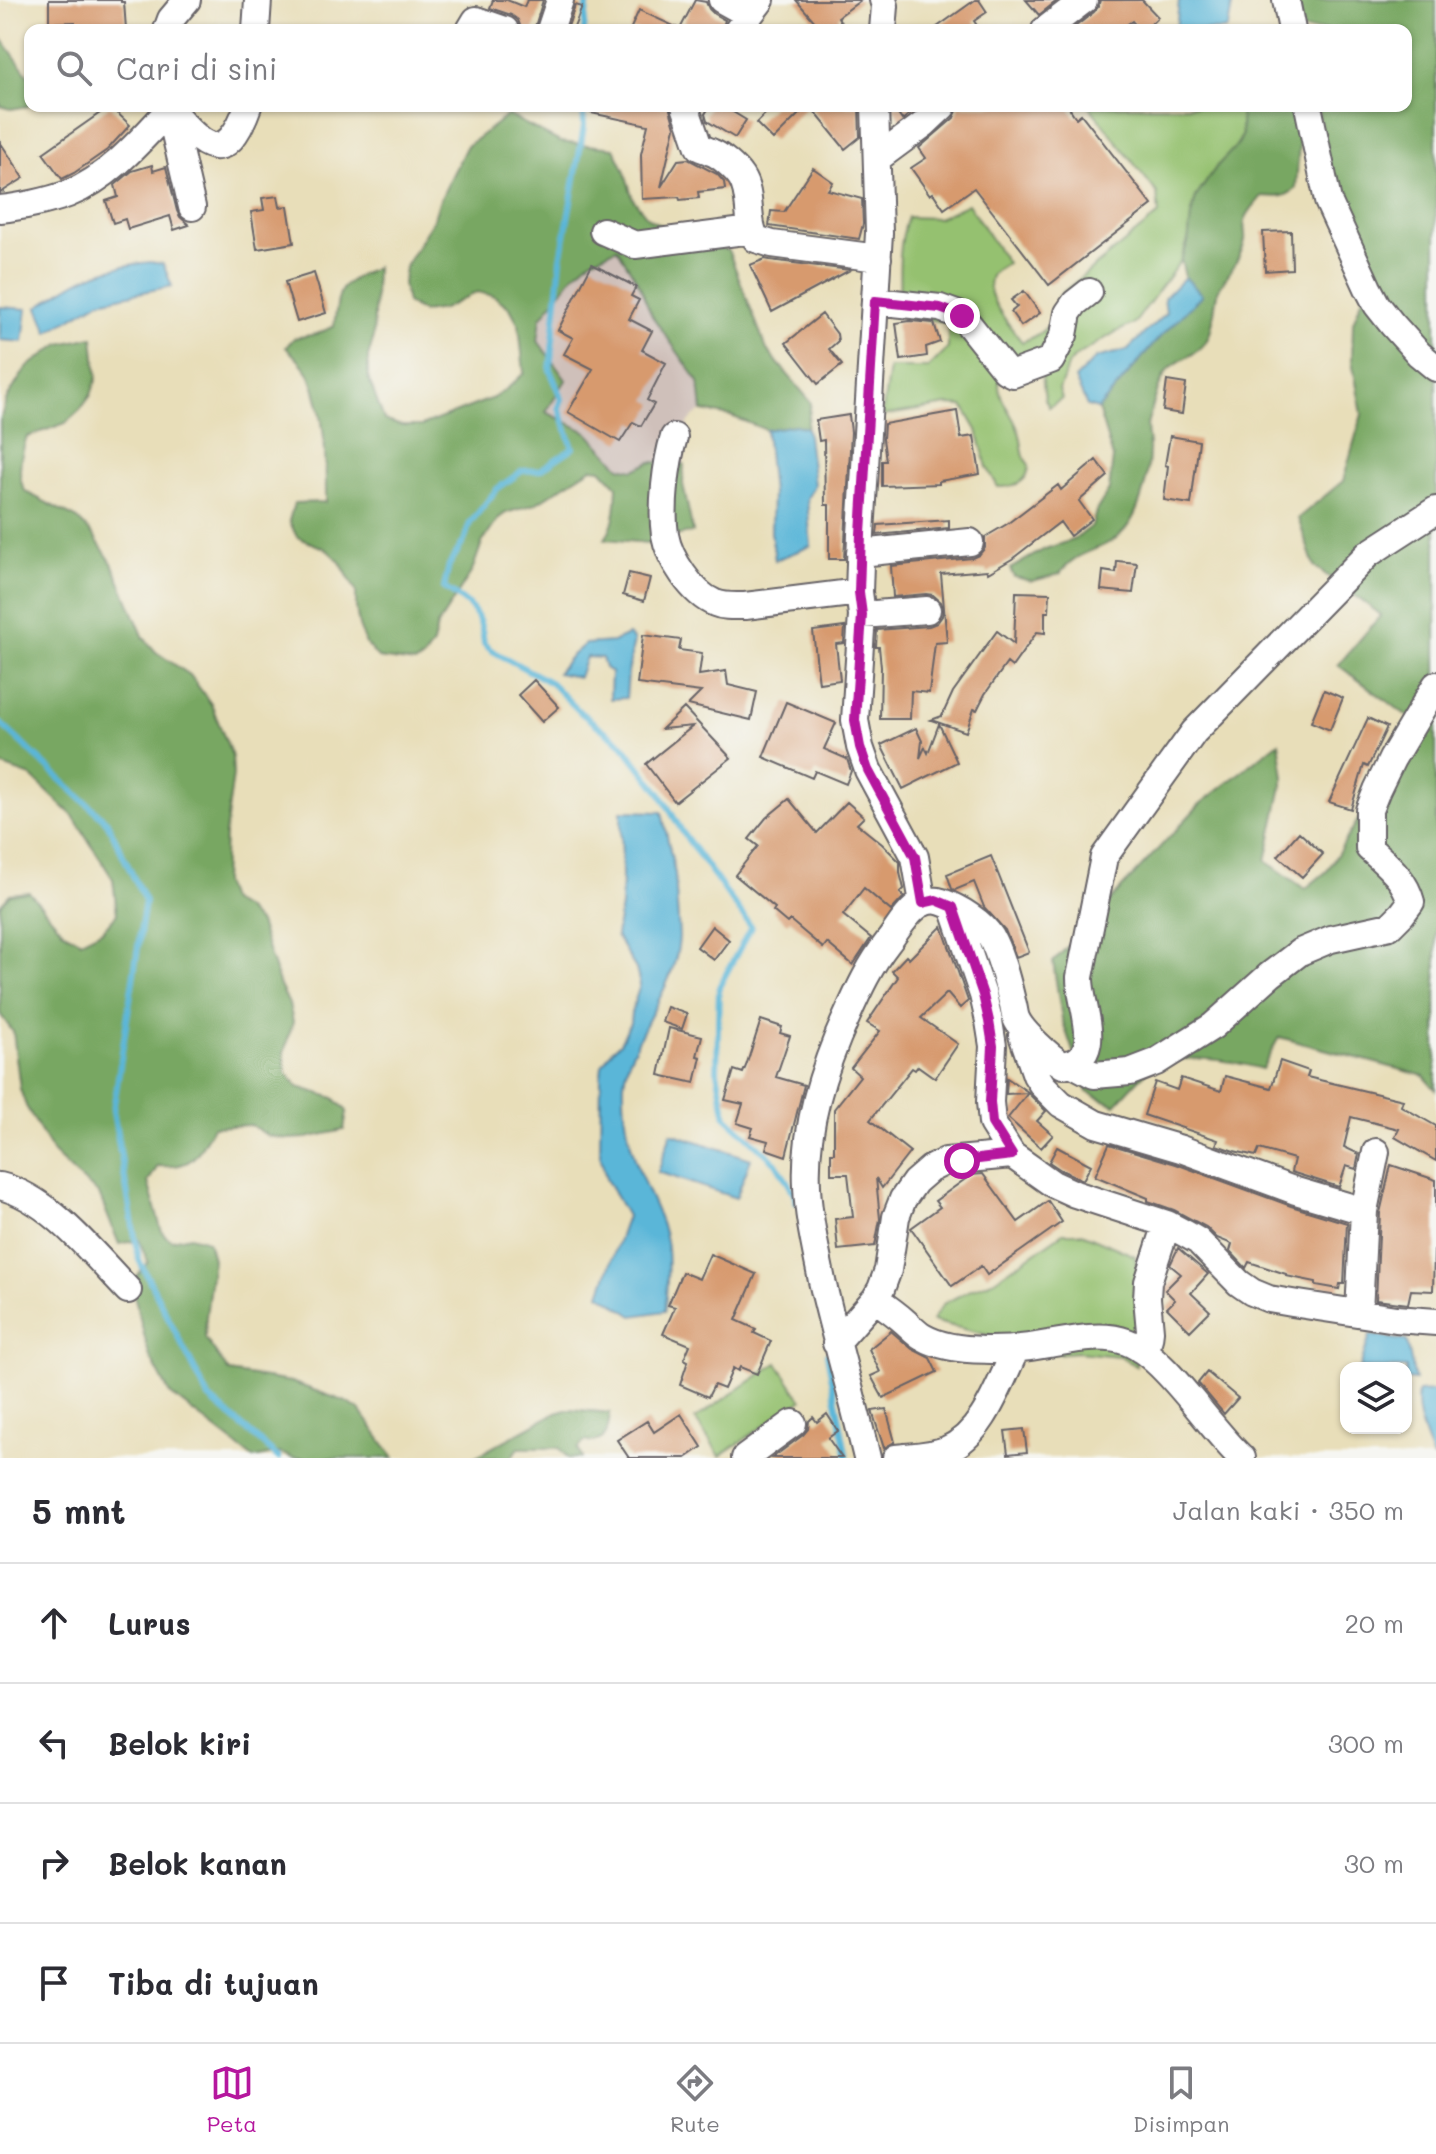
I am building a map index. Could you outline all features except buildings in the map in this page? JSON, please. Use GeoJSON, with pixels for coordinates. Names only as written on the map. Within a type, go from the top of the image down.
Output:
{"type":"FeatureCollection","features":[{"type":"Feature","properties":{"kind":"street"},"geometry":{"type":"LineString","coordinates":[[169,24],[187,0]]}},
{"type":"Feature","properties":{"kind":"street"},"geometry":{"type":"LineString","coordinates":[[256,24],[258,0]]}},
{"type":"Feature","properties":{"kind":"street"},"geometry":{"type":"LineString","coordinates":[[552,24],[560,0]]}},
{"type":"Feature","properties":{"kind":"street"},"geometry":{"type":"LineString","coordinates":[[722,0],[749,15]]}},
{"type":"Feature","properties":{"kind":"street"},"geometry":{"type":"LineString","coordinates":[[1053,24],[1084,0]]}},
{"type":"Feature","properties":{"kind":"street"},"geometry":{"type":"LineString","coordinates":[[1286,0],[1291,24]]}},
{"type":"Feature","properties":{"kind":"street"},"geometry":{"type":"LineString","coordinates":[[0,209],[68,194],[87,184],[124,156],[165,112]]}},
{"type":"Feature","properties":{"kind":"street"},"geometry":{"type":"LineString","coordinates":[[171,112],[192,207]]}},
{"type":"Feature","properties":{"kind":"street"},"geometry":{"type":"LineString","coordinates":[[174,112],[194,136],[218,147],[235,134],[245,112]]}},
{"type":"Feature","properties":{"kind":"street"},"geometry":{"type":"LineString","coordinates":[[688,112],[699,147],[737,172],[746,186],[756,239],[766,243],[878,258]]}},
{"type":"Feature","properties":{"kind":"street"},"geometry":{"type":"LineString","coordinates":[[875,112],[878,258],[860,553],[861,604],[855,720],[860,747],[880,795],[915,857],[923,903]]}},
{"type":"Feature","properties":{"kind":"street"},"geometry":{"type":"LineString","coordinates":[[878,158],[937,112]]}},
{"type":"Feature","properties":{"kind":"street"},"geometry":{"type":"LineString","coordinates":[[1309,112],[1328,201],[1368,288],[1392,324],[1436,368]]}},
{"type":"Feature","properties":{"kind":"street"},"geometry":{"type":"LineString","coordinates":[[603,231],[635,245],[752,230]]}},
{"type":"Feature","properties":{"kind":"street"},"geometry":{"type":"LineString","coordinates":[[875,301],[940,308],[962,316],[1005,370],[1013,374],[1051,360],[1064,335],[1068,313],[1089,292]]}},
{"type":"Feature","properties":{"kind":"street"},"geometry":{"type":"LineString","coordinates":[[674,437],[667,475],[665,537],[676,562],[700,594],[728,606],[861,604],[927,610]]}},
{"type":"Feature","properties":{"kind":"street"},"geometry":{"type":"LineString","coordinates":[[1017,1021],[1050,1057],[1063,1065],[1073,1064],[1083,1056],[1088,1043],[1088,1021],[1080,977],[1104,857],[1194,732],[1368,554],[1436,510]]}},
{"type":"Feature","properties":{"kind":"street"},"geometry":{"type":"LineString","coordinates":[[860,553],[970,542]]}},
{"type":"Feature","properties":{"kind":"street"},"geometry":{"type":"LineString","coordinates":[[1073,1064],[1094,1075],[1130,1072],[1156,1062],[1213,1026],[1300,952],[1331,939],[1390,926],[1402,914],[1411,902],[1409,894],[1401,878],[1369,848],[1369,810],[1392,759],[1436,685]]}},
{"type":"Feature","properties":{"kind":"street"},"geometry":{"type":"LineString","coordinates":[[867,1458],[836,1343],[812,1232],[807,1185],[808,1150],[813,1111],[832,1047],[866,973],[911,911],[923,903],[936,900],[953,907],[974,921],[991,938],[1036,1075],[1061,1104],[1096,1124],[1181,1149],[1296,1191],[1364,1211]]}},
{"type":"Feature","properties":{"kind":"street"},"geometry":{"type":"LineString","coordinates":[[953,907],[989,1021],[993,1046],[992,1123],[1012,1155],[1053,1184],[1167,1224],[1198,1241],[1239,1283],[1269,1299],[1396,1319],[1436,1322]]}},
{"type":"Feature","properties":{"kind":"street"},"geometry":{"type":"LineString","coordinates":[[1359,1313],[1364,1211],[1376,1152]]}},
{"type":"Feature","properties":{"kind":"street"},"geometry":{"type":"LineString","coordinates":[[836,1343],[881,1289],[888,1270],[896,1217],[903,1199],[915,1182],[946,1161],[1012,1155]]}},
{"type":"Feature","properties":{"kind":"street"},"geometry":{"type":"LineString","coordinates":[[0,1186],[24,1195],[43,1207],[128,1290]]}},
{"type":"Feature","properties":{"kind":"street"},"geometry":{"type":"LineString","coordinates":[[1140,1349],[1149,1339],[1148,1282],[1167,1224]]}},
{"type":"Feature","properties":{"kind":"street"},"geometry":{"type":"LineString","coordinates":[[875,1299],[932,1342],[967,1348],[1016,1349],[1082,1338],[1127,1342],[1163,1369],[1242,1458]]}},
{"type":"Feature","properties":{"kind":"street"},"geometry":{"type":"LineString","coordinates":[[896,1458],[935,1453],[958,1444],[968,1436],[989,1405],[1016,1349]]}},
{"type":"Feature","properties":{"kind":"street"},"geometry":{"type":"LineString","coordinates":[[745,1458],[793,1423]]}},
{"type":"Feature","properties":{"kind":"shaded area"},"geometry":{"type":"Polygon","coordinates":[[[616,247],[639,284],[652,316],[699,382],[702,411],[688,423],[684,464],[651,462],[634,470],[619,467],[587,432],[546,412],[538,341],[541,317],[573,275],[590,260],[616,247]]]}},
{"type":"Feature","properties":{"kind":"green space"},"geometry":{"type":"Polygon","coordinates":[[[1297,0],[1436,0],[1436,1090],[1424,1076],[1279,1037],[1262,1069],[1205,1059],[1161,1063],[1150,1069],[1115,1105],[1087,1092],[1062,1019],[1053,962],[1200,804],[1279,742],[1284,777],[1266,861],[1305,889],[1327,871],[1417,723],[1338,665],[1381,615],[1314,566],[1298,518],[1343,481],[1362,414],[1352,361],[1353,322],[1371,277],[1334,187],[1318,112],[1412,112],[1412,24],[1302,24],[1297,0]]]}},
{"type":"Feature","properties":{"kind":"green space"},"geometry":{"type":"Polygon","coordinates":[[[0,36],[24,70],[24,107],[11,109],[0,106],[0,36]]]}},
{"type":"Feature","properties":{"kind":"green space"},"geometry":{"type":"Polygon","coordinates":[[[1094,112],[1240,112],[1242,136],[1232,152],[1217,166],[1193,207],[1190,234],[1181,260],[1134,324],[1075,357],[1059,390],[1062,399],[1049,407],[1042,375],[1030,361],[999,381],[1001,395],[1018,428],[1023,454],[1029,465],[1020,483],[998,487],[987,467],[977,430],[963,406],[947,405],[882,416],[889,368],[928,368],[948,348],[948,322],[900,316],[902,241],[908,217],[938,218],[968,204],[1007,263],[992,274],[990,291],[998,310],[1022,342],[1050,323],[1061,294],[1159,214],[1157,193],[1094,112]]]}},
{"type":"Feature","properties":{"kind":"green space"},"geometry":{"type":"Polygon","coordinates":[[[1240,112],[1294,112],[1299,144],[1296,188],[1284,196],[1262,196],[1250,211],[1244,224],[1243,248],[1217,294],[1209,336],[1201,348],[1173,365],[1162,380],[1147,424],[1149,459],[1145,484],[1134,516],[1117,538],[1076,558],[1060,574],[1032,581],[1014,577],[1010,569],[1045,549],[1075,539],[1092,526],[1096,511],[1109,490],[1113,458],[1098,409],[1201,295],[1185,277],[1181,260],[1188,243],[1191,216],[1196,197],[1242,136],[1240,112]]]}},
{"type":"Feature","properties":{"kind":"green space"},"geometry":{"type":"Polygon","coordinates":[[[508,115],[560,142],[614,148],[633,199],[649,219],[699,245],[728,250],[767,350],[811,402],[807,428],[795,425],[766,430],[731,416],[702,411],[699,382],[652,316],[639,284],[617,248],[591,260],[574,275],[541,318],[538,341],[566,380],[546,412],[587,432],[620,467],[634,470],[651,462],[684,464],[683,484],[693,532],[647,543],[605,539],[616,507],[617,486],[601,469],[592,468],[535,504],[499,518],[482,543],[472,571],[437,626],[433,644],[423,659],[415,663],[378,658],[366,644],[359,626],[356,591],[340,562],[326,549],[297,537],[289,521],[294,503],[326,502],[326,470],[322,422],[315,391],[306,369],[286,347],[294,338],[317,334],[334,326],[343,288],[376,267],[368,377],[384,420],[402,426],[421,426],[493,398],[524,373],[519,325],[510,308],[494,296],[477,292],[443,309],[423,312],[407,303],[403,284],[405,267],[434,218],[466,147],[508,115]]]}},
{"type":"Feature","properties":{"kind":"green space"},"geometry":{"type":"Polygon","coordinates":[[[93,337],[97,377],[91,395],[66,423],[27,437],[20,465],[23,486],[26,492],[78,519],[94,536],[112,563],[144,638],[156,652],[190,675],[211,704],[232,756],[223,882],[229,900],[246,910],[259,923],[289,1004],[293,1022],[284,1053],[286,1072],[298,1087],[334,1098],[347,1111],[344,1130],[307,1138],[268,1136],[251,1125],[213,1127],[193,1158],[180,1165],[158,1166],[148,1182],[164,1235],[172,1240],[190,1236],[208,1241],[213,1259],[205,1338],[229,1372],[291,1382],[344,1401],[360,1410],[394,1458],[293,1458],[280,1453],[253,1458],[170,1394],[149,1355],[131,1282],[148,1262],[139,1240],[119,1244],[99,1194],[53,1153],[26,1106],[20,1089],[13,1032],[0,1014],[0,905],[10,894],[29,892],[64,932],[81,941],[103,930],[117,914],[113,879],[73,816],[31,776],[0,765],[0,421],[6,400],[26,368],[60,344],[93,337]]]}},
{"type":"Feature","properties":{"kind":"green space"},"geometry":{"type":"Polygon","coordinates":[[[1063,1233],[1082,1233],[1135,1256],[1139,1286],[1136,1366],[1120,1356],[1077,1352],[1020,1357],[1004,1339],[932,1321],[943,1304],[995,1280],[1063,1233]]]}},
{"type":"Feature","properties":{"kind":"green space"},"geometry":{"type":"Polygon","coordinates":[[[777,1363],[802,1400],[720,1456],[695,1419],[777,1363]]]}},
{"type":"Feature","properties":{"kind":"green space"},"geometry":{"type":"Polygon","coordinates":[[[570,1409],[610,1413],[605,1435],[598,1441],[585,1441],[578,1449],[582,1458],[568,1458],[559,1448],[519,1448],[511,1458],[473,1458],[553,1414],[570,1409]]]}},
{"type":"Feature","properties":{"kind":"water"},"geometry":{"type":"Polygon","coordinates":[[[1179,0],[1233,0],[1229,24],[1177,24],[1179,0]]]}},
{"type":"Feature","properties":{"kind":"water"},"geometry":{"type":"Polygon","coordinates":[[[150,262],[163,264],[172,286],[100,301],[48,332],[38,307],[66,288],[103,271],[150,262]]]}},
{"type":"Feature","properties":{"kind":"water"},"geometry":{"type":"Polygon","coordinates":[[[1185,277],[1202,295],[1159,338],[1098,409],[1087,406],[1075,379],[1096,358],[1127,350],[1166,313],[1164,298],[1185,277]]]}},
{"type":"Feature","properties":{"kind":"water"},"geometry":{"type":"Polygon","coordinates":[[[0,307],[27,309],[23,342],[0,340],[0,307]]]}},
{"type":"Feature","properties":{"kind":"water"},"geometry":{"type":"Polygon","coordinates":[[[795,425],[807,428],[814,485],[807,499],[811,546],[775,560],[766,430],[795,425]]]}},
{"type":"Feature","properties":{"kind":"water"},"geometry":{"type":"Polygon","coordinates":[[[628,635],[634,640],[626,698],[610,699],[611,672],[605,668],[602,658],[586,657],[579,677],[557,673],[585,644],[613,642],[628,635]]]}},
{"type":"Feature","properties":{"kind":"water"},"geometry":{"type":"Polygon","coordinates":[[[621,811],[662,812],[675,874],[679,936],[670,976],[631,1055],[625,1077],[626,1121],[631,1145],[661,1223],[668,1257],[665,1311],[633,1316],[600,1294],[627,1216],[606,1179],[600,1154],[602,1065],[620,1043],[630,1023],[640,985],[636,969],[616,936],[621,906],[621,811]]]}},
{"type":"Feature","properties":{"kind":"water"},"geometry":{"type":"Polygon","coordinates":[[[671,1133],[751,1159],[736,1198],[658,1172],[671,1133]]]}},
{"type":"Feature","properties":{"kind":"water"},"geometry":{"type":"Polygon","coordinates":[[[1370,1335],[1407,1341],[1411,1362],[1362,1362],[1370,1335]]]}},
{"type":"Feature","properties":{"kind":"water"},"geometry":{"type":"Polygon","coordinates":[[[1436,1391],[1436,1458],[1433,1458],[1421,1426],[1417,1400],[1418,1392],[1436,1391]]]}},
{"type":"Feature","properties":{"kind":"waterway"},"geometry":{"type":"LineString","coordinates":[[585,24],[588,0]]}},
{"type":"Feature","properties":{"kind":"waterway"},"geometry":{"type":"LineString","coordinates":[[583,112],[584,126],[561,259],[550,370],[562,399],[559,407],[573,448],[540,470],[522,471],[497,489],[470,523],[464,541],[449,565],[444,588],[473,610],[481,624],[484,644],[551,683],[581,713],[622,744],[660,793],[683,833],[751,927],[719,987],[717,1072],[726,1117],[776,1163],[796,1202]]}},
{"type":"Feature","properties":{"kind":"waterway"},"geometry":{"type":"LineString","coordinates":[[0,723],[107,822],[145,901],[113,1111],[139,1260],[209,1398],[279,1458]]}},
{"type":"Feature","properties":{"kind":"waterway"},"geometry":{"type":"LineString","coordinates":[[827,1354],[847,1458]]}},
{"type":"Feature","properties":{"kind":"route"},"geometry":{"type":"LineString","coordinates":[[962,316],[940,308],[875,301],[861,534],[859,592],[862,615],[855,720],[868,770],[915,857],[923,903],[936,900],[953,907],[983,995],[993,1046],[992,1123],[1012,1155],[962,1161]]}}]}
